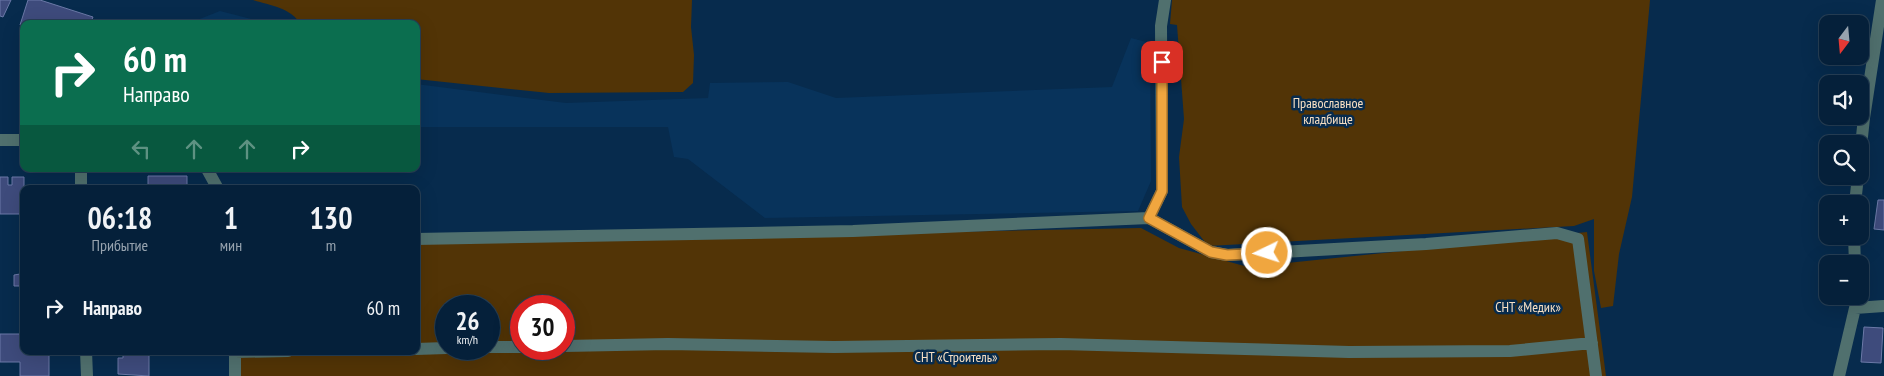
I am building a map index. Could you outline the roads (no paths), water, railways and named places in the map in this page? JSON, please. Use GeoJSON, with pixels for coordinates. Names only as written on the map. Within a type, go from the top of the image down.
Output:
{"type":"FeatureCollection","features":[{"type":"Feature","properties":{"kind":"street"},"geometry":{"type":"LineString","coordinates":[[1149,218],[1162,191],[1161,26],[1165,0]]}},
{"type":"Feature","properties":{"kind":"street"},"geometry":{"type":"LineString","coordinates":[[1862,135],[1882,0]]}},
{"type":"Feature","properties":{"kind":"street"},"geometry":{"type":"LineString","coordinates":[[0,140],[20,140]]}},
{"type":"Feature","properties":{"kind":"street"},"geometry":{"type":"LineString","coordinates":[[80,172],[81,185]]}},
{"type":"Feature","properties":{"kind":"street"},"geometry":{"type":"LineString","coordinates":[[209,172],[216,185]]}},
{"type":"Feature","properties":{"kind":"street"},"geometry":{"type":"LineString","coordinates":[[420,239],[853,231],[1149,218],[1211,252],[1227,255],[1426,244],[1557,233],[1578,239],[1596,376]]}},
{"type":"Feature","properties":{"kind":"street"},"geometry":{"type":"LineString","coordinates":[[1869,304],[1884,306]]}},
{"type":"Feature","properties":{"kind":"street"},"geometry":{"type":"LineString","coordinates":[[1839,376],[1854,305]]}},
{"type":"Feature","properties":{"kind":"street"},"geometry":{"type":"LineString","coordinates":[[575,346],[668,344],[834,347],[1061,344],[1358,352],[1510,351],[1592,343]]}},
{"type":"Feature","properties":{"kind":"street"},"geometry":{"type":"LineString","coordinates":[[420,349],[435,348]]}},
{"type":"Feature","properties":{"kind":"street"},"geometry":{"type":"LineString","coordinates":[[86,355],[87,376]]}},
{"type":"Feature","properties":{"kind":"street"},"geometry":{"type":"LineString","coordinates":[[235,355],[235,376]]}},
{"type":"Feature","properties":{"kind":"park label","name":"Православное кладбище"},"geometry":{"type":"Point","coordinates":[1328,112]}},
{"type":"Feature","properties":{"kind":"park label","name":"СНТ «Медик»"},"geometry":{"type":"Point","coordinates":[1528,307]}},
{"type":"Feature","properties":{"kind":"park label","name":"СНТ «Строитель»"},"geometry":{"type":"Point","coordinates":[956,357]}}]}
